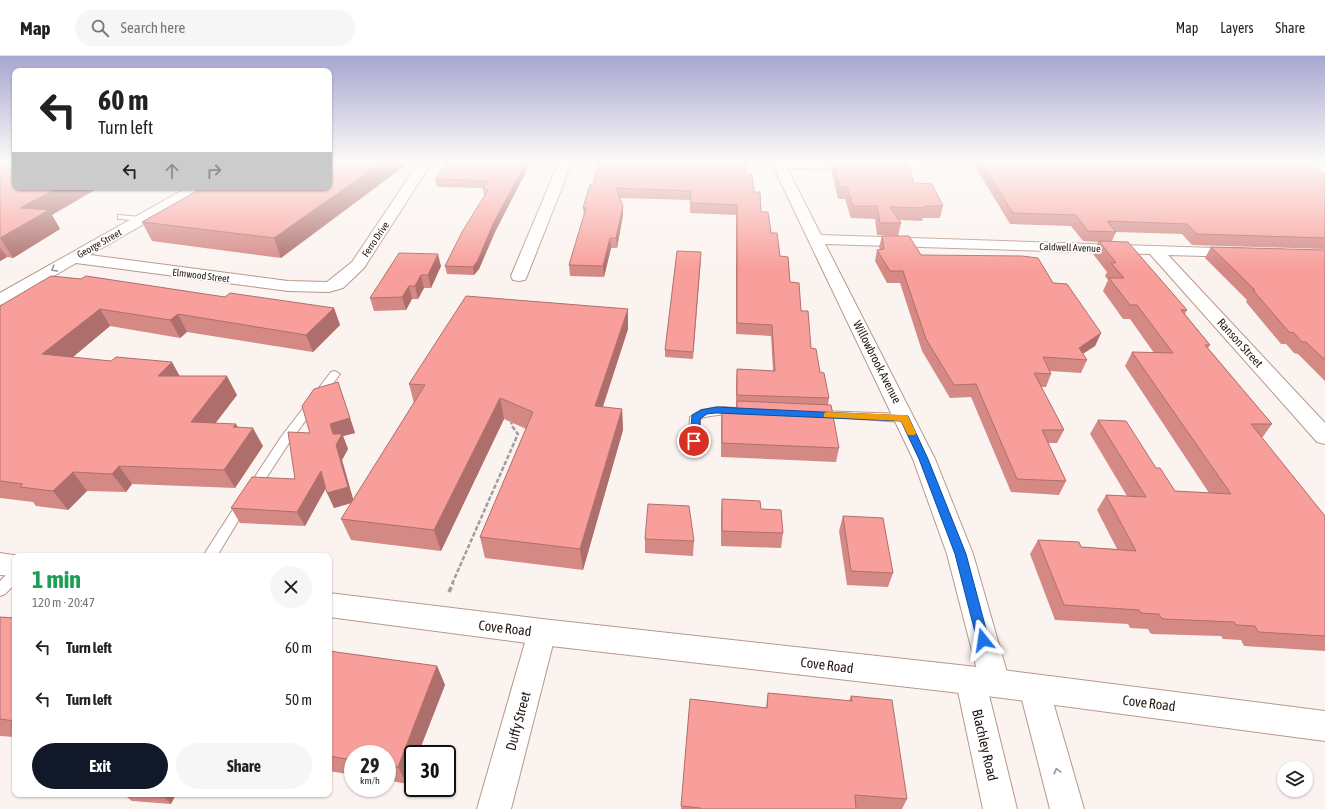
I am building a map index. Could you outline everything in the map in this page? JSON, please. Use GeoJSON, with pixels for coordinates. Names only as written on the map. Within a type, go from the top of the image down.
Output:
{"type":"FeatureCollection","features":[{"type":"Feature","properties":{"kind":"street","name":"George Street"},"geometry":{"type":"LineString","coordinates":[[0,300],[180,197]]}},
{"type":"Feature","properties":{"kind":"street","name":"Ferro Drive"},"geometry":{"type":"LineString","coordinates":[[329,287],[337,284],[358,265],[403,197]]}},
{"type":"Feature","properties":{"kind":"street"},"geometry":{"type":"LineString","coordinates":[[519,276],[552,197]]}},
{"type":"Feature","properties":{"kind":"street","name":"Willowbrook Avenue"},"geometry":{"type":"LineString","coordinates":[[794,197],[924,459],[960,554],[983,682]]}},
{"type":"Feature","properties":{"kind":"street","name":"Caldwell Avenue"},"geometry":{"type":"LineString","coordinates":[[814,239],[1255,252]]}},
{"type":"Feature","properties":{"kind":"street","name":"Ranson Street"},"geometry":{"type":"LineString","coordinates":[[1154,250],[1321,428]]}},
{"type":"Feature","properties":{"kind":"street","name":"Elmwood Street"},"geometry":{"type":"LineString","coordinates":[[72,258],[288,286],[329,287]]}},
{"type":"Feature","properties":{"kind":"street"},"geometry":{"type":"LineString","coordinates":[[0,564],[12,566]]}},
{"type":"Feature","properties":{"kind":"street","name":"Cove Road"},"geometry":{"type":"LineString","coordinates":[[332,605],[542,632],[1034,688],[1325,726]]}},
{"type":"Feature","properties":{"kind":"street","name":"Duffy Street"},"geometry":{"type":"LineString","coordinates":[[494,809],[542,632]]}},
{"type":"Feature","properties":{"kind":"street","name":"Blachley Road"},"geometry":{"type":"LineString","coordinates":[[983,682],[1000,809]]}},
{"type":"Feature","properties":{"kind":"street"},"geometry":{"type":"LineString","coordinates":[[1034,688],[1067,809]]}},
{"type":"Feature","properties":{"kind":"lane"},"geometry":{"type":"LineString","coordinates":[[121,217],[142,219]]}},
{"type":"Feature","properties":{"kind":"lane"},"geometry":{"type":"LineString","coordinates":[[212,553],[285,440],[335,374]]}},
{"type":"Feature","properties":{"kind":"lane"},"geometry":{"type":"LineString","coordinates":[[694,453],[695,417],[704,412],[716,410],[747,411]]}},
{"type":"Feature","properties":{"kind":"lane"},"geometry":{"type":"LineString","coordinates":[[810,414],[904,418]]}},
{"type":"Feature","properties":{"kind":"lane"},"geometry":{"type":"LineString","coordinates":[[0,590],[12,578]]}},
{"type":"Feature","properties":{"kind":"path"},"geometry":{"type":"LineString","coordinates":[[438,619],[518,434],[512,426],[510,414]]}},
{"type":"Feature","properties":{"kind":"building"},"geometry":{"type":"Polygon","coordinates":[[[0,197],[40,197],[20,208],[49,210],[0,238],[0,197]]]}},
{"type":"Feature","properties":{"kind":"building"},"geometry":{"type":"Polygon","coordinates":[[[186,197],[332,197],[274,238],[142,222],[186,197]]]}},
{"type":"Feature","properties":{"kind":"building"},"geometry":{"type":"Polygon","coordinates":[[[484,197],[507,197],[493,224],[478,260],[473,267],[445,266],[462,232],[484,197]]]}},
{"type":"Feature","properties":{"kind":"building"},"geometry":{"type":"Polygon","coordinates":[[[586,197],[620,197],[623,206],[616,238],[610,238],[603,266],[569,265],[586,208],[583,208],[586,197]]]}},
{"type":"Feature","properties":{"kind":"building"},"geometry":{"type":"Polygon","coordinates":[[[690,197],[760,197],[761,212],[768,212],[771,233],[777,233],[780,256],[788,257],[790,282],[799,283],[801,311],[808,311],[811,348],[816,349],[820,372],[824,373],[829,398],[737,395],[737,369],[775,371],[772,325],[737,323],[737,205],[690,203],[690,197]]]}},
{"type":"Feature","properties":{"kind":"building"},"geometry":{"type":"Polygon","coordinates":[[[850,197],[939,197],[943,206],[924,206],[925,208],[890,207],[901,223],[880,223],[877,206],[853,206],[850,197]]]}},
{"type":"Feature","properties":{"kind":"building"},"geometry":{"type":"Polygon","coordinates":[[[1003,197],[1325,197],[1325,238],[1197,234],[1187,224],[1107,221],[1116,232],[1088,231],[1076,215],[1013,213],[1003,197]]]}},
{"type":"Feature","properties":{"kind":"building"},"geometry":{"type":"Polygon","coordinates":[[[882,236],[909,236],[921,255],[1022,256],[1038,258],[1053,283],[1067,284],[1101,333],[1079,348],[1087,360],[1043,357],[1051,374],[1034,373],[1064,430],[1042,430],[1066,481],[1017,479],[976,384],[954,385],[926,339],[903,271],[890,271],[877,250],[884,249],[882,236]]]}},
{"type":"Feature","properties":{"kind":"building"},"geometry":{"type":"Polygon","coordinates":[[[1099,241],[1128,242],[1187,310],[1181,310],[1210,345],[1205,345],[1272,424],[1251,424],[1325,516],[1325,636],[1258,632],[1255,626],[1236,625],[1234,622],[1164,619],[1161,618],[1159,614],[1141,613],[1139,610],[1064,605],[1038,540],[1079,542],[1081,547],[1136,551],[1106,495],[1146,497],[1098,420],[1126,421],[1156,468],[1160,468],[1175,491],[1231,494],[1132,352],[1173,353],[1137,305],[1130,305],[1109,278],[1124,278],[1111,263],[1116,263],[1099,241]]]}},
{"type":"Feature","properties":{"kind":"building"},"geometry":{"type":"Polygon","coordinates":[[[1211,247],[1325,250],[1325,360],[1306,342],[1302,342],[1294,333],[1289,332],[1253,290],[1255,290],[1211,247]]]}},
{"type":"Feature","properties":{"kind":"building"},"geometry":{"type":"Polygon","coordinates":[[[677,251],[701,252],[693,352],[665,350],[677,251]]]}},
{"type":"Feature","properties":{"kind":"building"},"geometry":{"type":"Polygon","coordinates":[[[399,253],[438,254],[428,275],[421,275],[415,286],[409,286],[402,297],[370,298],[399,253]]]}},
{"type":"Feature","properties":{"kind":"building"},"geometry":{"type":"Polygon","coordinates":[[[51,276],[81,279],[86,276],[225,297],[230,293],[334,308],[306,335],[178,314],[170,320],[100,309],[42,354],[111,361],[116,357],[172,362],[158,376],[227,376],[191,422],[236,424],[233,427],[253,428],[224,470],[119,466],[112,474],[73,472],[53,491],[20,487],[23,484],[0,481],[0,306],[51,276]]]}},
{"type":"Feature","properties":{"kind":"building"},"geometry":{"type":"Polygon","coordinates":[[[466,296],[628,309],[595,406],[622,409],[580,549],[480,537],[533,412],[500,398],[434,530],[341,519],[425,385],[409,384],[466,296]]]}},
{"type":"Feature","properties":{"kind":"building"},"geometry":{"type":"Polygon","coordinates":[[[338,382],[350,418],[330,424],[333,434],[342,434],[336,445],[348,487],[327,493],[321,471],[297,512],[231,508],[252,477],[295,479],[288,432],[310,433],[302,406],[314,389],[338,382]]]}},
{"type":"Feature","properties":{"kind":"building"},"geometry":{"type":"Polygon","coordinates":[[[737,401],[831,405],[839,448],[722,443],[722,407],[737,408],[737,401]]]}},
{"type":"Feature","properties":{"kind":"building"},"geometry":{"type":"Polygon","coordinates":[[[722,499],[760,501],[761,509],[781,510],[783,533],[722,531],[722,499]]]}},
{"type":"Feature","properties":{"kind":"building"},"geometry":{"type":"Polygon","coordinates":[[[648,504],[689,506],[694,541],[645,539],[648,504]]]}},
{"type":"Feature","properties":{"kind":"building"},"geometry":{"type":"Polygon","coordinates":[[[843,516],[883,518],[893,573],[851,571],[843,516]]]}},
{"type":"Feature","properties":{"kind":"building"},"geometry":{"type":"Polygon","coordinates":[[[0,617],[12,618],[12,721],[0,719],[0,617]]]}},
{"type":"Feature","properties":{"kind":"building"},"geometry":{"type":"Polygon","coordinates":[[[332,651],[437,666],[406,745],[404,745],[404,751],[398,767],[396,767],[396,745],[344,745],[344,758],[332,756],[332,651]]]}},
{"type":"Feature","properties":{"kind":"building"},"geometry":{"type":"Polygon","coordinates":[[[768,693],[852,701],[851,696],[892,700],[907,799],[855,795],[856,809],[700,809],[681,806],[690,699],[767,708],[768,693]]]}},
{"type":"Feature","properties":{"kind":"slow traffic"},"geometry":{"type":"LineString","coordinates":[[827,415],[904,418],[912,433]]}},
{"type":"Feature","properties":{"kind":"route"},"geometry":{"type":"LineString","coordinates":[[694,441],[695,417],[704,412],[716,410],[904,418],[924,459],[960,554],[983,640]]}}]}
